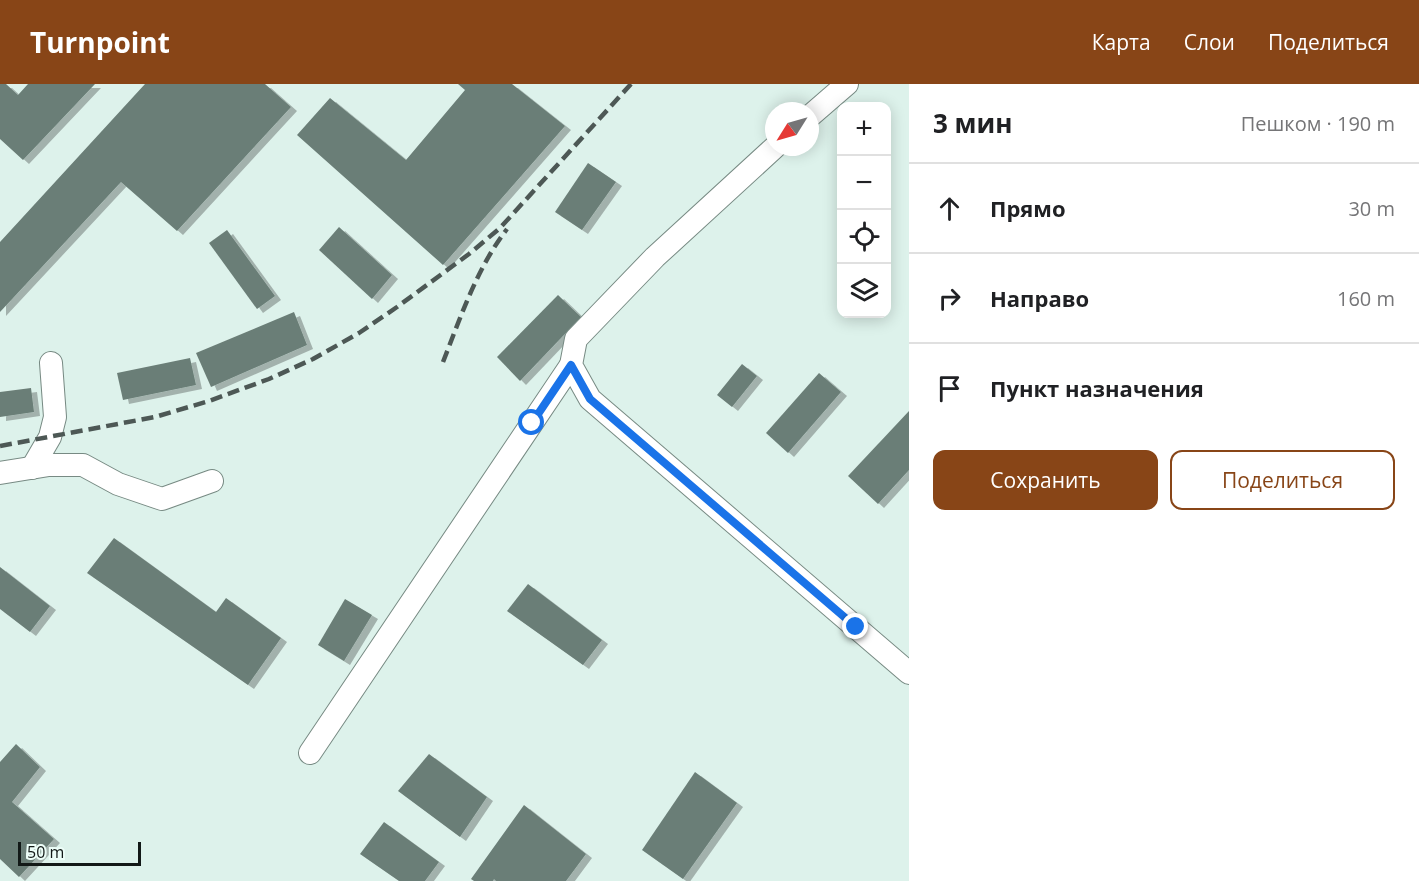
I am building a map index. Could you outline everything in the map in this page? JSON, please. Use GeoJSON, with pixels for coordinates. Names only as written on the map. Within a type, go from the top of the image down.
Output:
{"type":"FeatureCollection","features":[{"type":"Feature","properties":{"kind":"lane"},"geometry":{"type":"LineString","coordinates":[[819,108],[847,84]]}},
{"type":"Feature","properties":{"kind":"lane"},"geometry":{"type":"LineString","coordinates":[[310,753],[571,365],[576,339],[655,257],[765,156]]}},
{"type":"Feature","properties":{"kind":"lane"},"geometry":{"type":"LineString","coordinates":[[32,468],[50,437],[55,417],[51,363]]}},
{"type":"Feature","properties":{"kind":"lane"},"geometry":{"type":"LineString","coordinates":[[571,365],[590,399],[909,673]]}},
{"type":"Feature","properties":{"kind":"lane"},"geometry":{"type":"LineString","coordinates":[[0,473],[49,465],[83,465],[117,484],[162,498],[212,481]]}},
{"type":"Feature","properties":{"kind":"building"},"geometry":{"type":"Polygon","coordinates":[[[0,84],[6,84],[18,95],[28,84],[95,84],[23,160],[0,139],[0,84]]]}},
{"type":"Feature","properties":{"kind":"building"},"geometry":{"type":"Polygon","coordinates":[[[145,84],[265,84],[291,107],[177,231],[121,182],[0,312],[0,242],[145,84]]]}},
{"type":"Feature","properties":{"kind":"building"},"geometry":{"type":"Polygon","coordinates":[[[458,84],[512,84],[565,126],[443,265],[297,135],[330,98],[406,160],[465,90],[458,84]]]}},
{"type":"Feature","properties":{"kind":"building"},"geometry":{"type":"Polygon","coordinates":[[[588,163],[616,182],[582,230],[555,212],[588,163]]]}},
{"type":"Feature","properties":{"kind":"building"},"geometry":{"type":"Polygon","coordinates":[[[339,227],[392,275],[372,299],[319,250],[339,227]]]}},
{"type":"Feature","properties":{"kind":"building"},"geometry":{"type":"Polygon","coordinates":[[[227,230],[275,296],[257,309],[209,243],[227,230]]]}},
{"type":"Feature","properties":{"kind":"building"},"geometry":{"type":"Polygon","coordinates":[[[558,295],[581,317],[520,381],[497,357],[558,295]]]}},
{"type":"Feature","properties":{"kind":"building"},"geometry":{"type":"Polygon","coordinates":[[[294,312],[307,345],[211,387],[196,353],[294,312]]]}},
{"type":"Feature","properties":{"kind":"building"},"geometry":{"type":"Polygon","coordinates":[[[190,358],[196,385],[123,400],[117,373],[190,358]]]}},
{"type":"Feature","properties":{"kind":"building"},"geometry":{"type":"Polygon","coordinates":[[[742,364],[757,376],[732,407],[717,395],[742,364]]]}},
{"type":"Feature","properties":{"kind":"building"},"geometry":{"type":"Polygon","coordinates":[[[819,373],[841,392],[788,453],[766,433],[819,373]]]}},
{"type":"Feature","properties":{"kind":"building"},"geometry":{"type":"Polygon","coordinates":[[[31,388],[34,412],[0,417],[0,392],[31,388]]]}},
{"type":"Feature","properties":{"kind":"building"},"geometry":{"type":"Polygon","coordinates":[[[909,411],[909,470],[878,504],[848,476],[909,411]]]}},
{"type":"Feature","properties":{"kind":"building"},"geometry":{"type":"Polygon","coordinates":[[[114,538],[216,612],[226,598],[281,638],[248,685],[87,573],[114,538]]]}},
{"type":"Feature","properties":{"kind":"building"},"geometry":{"type":"Polygon","coordinates":[[[0,567],[50,606],[30,632],[0,609],[0,567]]]}},
{"type":"Feature","properties":{"kind":"building"},"geometry":{"type":"Polygon","coordinates":[[[528,584],[602,640],[583,665],[507,611],[528,584]]]}},
{"type":"Feature","properties":{"kind":"building"},"geometry":{"type":"Polygon","coordinates":[[[345,599],[372,615],[344,661],[318,645],[345,599]]]}},
{"type":"Feature","properties":{"kind":"building"},"geometry":{"type":"Polygon","coordinates":[[[16,744],[40,767],[12,802],[54,839],[19,877],[0,859],[0,762],[16,744]]]}},
{"type":"Feature","properties":{"kind":"building"},"geometry":{"type":"Polygon","coordinates":[[[429,754],[487,797],[460,837],[398,791],[429,754]]]}},
{"type":"Feature","properties":{"kind":"building"},"geometry":{"type":"Polygon","coordinates":[[[695,772],[737,803],[683,879],[642,850],[695,772]]]}},
{"type":"Feature","properties":{"kind":"building"},"geometry":{"type":"Polygon","coordinates":[[[524,805],[586,854],[566,881],[496,881],[494,879],[493,881],[474,881],[471,879],[524,805]]]}},
{"type":"Feature","properties":{"kind":"building"},"geometry":{"type":"Polygon","coordinates":[[[384,822],[439,862],[425,881],[399,881],[360,854],[384,822]]]}},
{"type":"Feature","properties":{"kind":"railway"},"geometry":{"type":"LineString","coordinates":[[0,446],[155,417],[209,401],[269,379],[313,359],[359,333],[469,254],[500,228],[631,84]]}},
{"type":"Feature","properties":{"kind":"railway"},"geometry":{"type":"LineString","coordinates":[[443,362],[478,276],[507,229]]}},
{"type":"Feature","properties":{"kind":"route"},"geometry":{"type":"LineString","coordinates":[[532,423],[571,365],[590,399],[856,627]]}}]}
